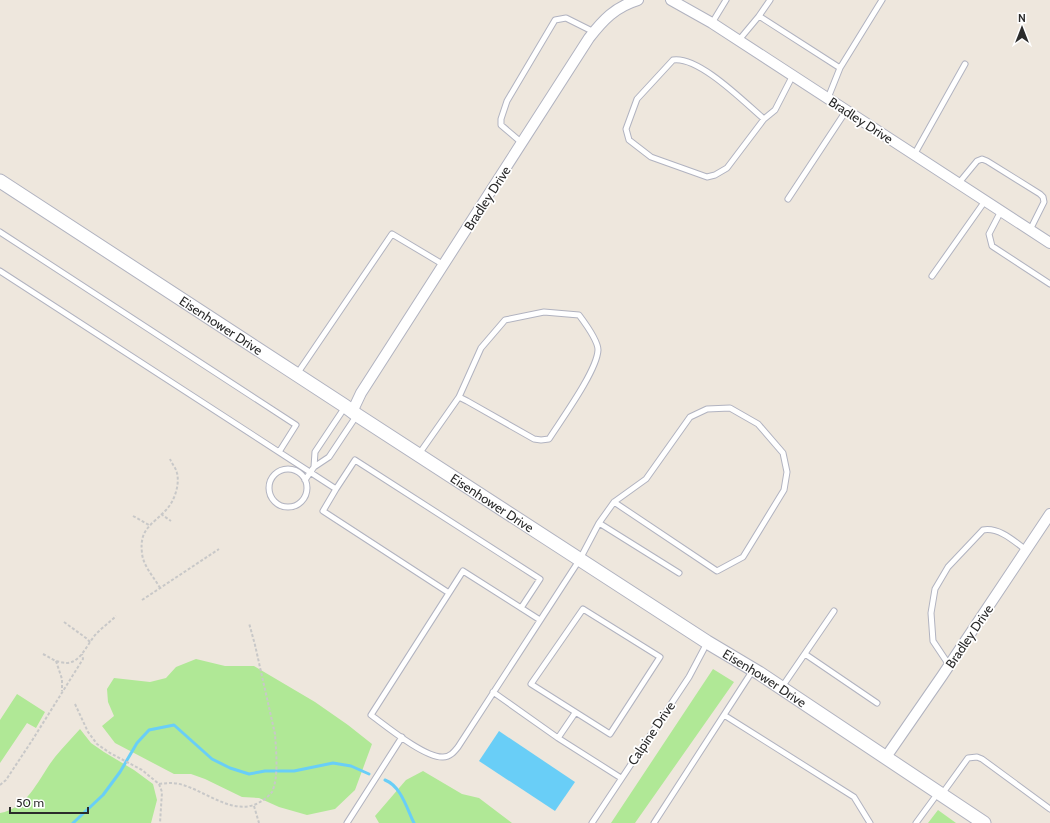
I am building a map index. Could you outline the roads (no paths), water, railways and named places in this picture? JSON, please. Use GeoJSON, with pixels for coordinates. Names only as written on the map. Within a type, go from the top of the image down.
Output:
{"type":"FeatureCollection","features":[{"type":"Feature","properties":{"kind":"street","name":"Bradley Drive"},"geometry":{"type":"LineString","coordinates":[[351,411],[361,393],[594,32],[602,21],[620,7],[627,2],[638,0]]}},
{"type":"Feature","properties":{"kind":"street","name":"Bradley Drive"},"geometry":{"type":"LineString","coordinates":[[671,0],[739,40],[1050,243]]}},
{"type":"Feature","properties":{"kind":"street","name":"Eisenhower Drive"},"geometry":{"type":"LineString","coordinates":[[0,181],[707,642],[753,669],[984,823]]}},
{"type":"Feature","properties":{"kind":"street","name":"Bradley Drive"},"geometry":{"type":"LineString","coordinates":[[886,757],[1050,514]]}},
{"type":"Feature","properties":{"kind":"lane"},"geometry":{"type":"LineString","coordinates":[[712,23],[726,0]]}},
{"type":"Feature","properties":{"kind":"lane"},"geometry":{"type":"LineString","coordinates":[[739,40],[770,0]]}},
{"type":"Feature","properties":{"kind":"lane"},"geometry":{"type":"LineString","coordinates":[[828,98],[840,68],[882,0]]}},
{"type":"Feature","properties":{"kind":"lane"},"geometry":{"type":"LineString","coordinates":[[759,16],[840,68]]}},
{"type":"Feature","properties":{"kind":"lane"},"geometry":{"type":"LineString","coordinates":[[522,143],[501,126],[501,118],[507,101],[555,20],[566,18],[594,32]]}},
{"type":"Feature","properties":{"kind":"lane"},"geometry":{"type":"LineString","coordinates":[[764,119],[706,70],[680,59],[673,60],[637,99],[626,129],[629,140],[651,157],[707,177],[716,175],[727,168],[764,119],[775,110],[793,75]]}},
{"type":"Feature","properties":{"kind":"lane"},"geometry":{"type":"LineString","coordinates":[[914,155],[965,64]]}},
{"type":"Feature","properties":{"kind":"lane"},"geometry":{"type":"LineString","coordinates":[[788,199],[846,111]]}},
{"type":"Feature","properties":{"kind":"lane"},"geometry":{"type":"LineString","coordinates":[[958,184],[977,161],[982,159],[1040,194],[1043,197],[1044,202],[1030,230]]}},
{"type":"Feature","properties":{"kind":"lane"},"geometry":{"type":"LineString","coordinates":[[932,276],[986,201]]}},
{"type":"Feature","properties":{"kind":"lane"},"geometry":{"type":"LineString","coordinates":[[1001,211],[989,234],[992,246],[1050,284]]}},
{"type":"Feature","properties":{"kind":"lane"},"geometry":{"type":"LineString","coordinates":[[0,232],[296,425],[279,452]]}},
{"type":"Feature","properties":{"kind":"lane"},"geometry":{"type":"LineString","coordinates":[[296,375],[392,234],[444,265]]}},
{"type":"Feature","properties":{"kind":"lane"},"geometry":{"type":"LineString","coordinates":[[0,271],[336,489]]}},
{"type":"Feature","properties":{"kind":"lane"},"geometry":{"type":"LineString","coordinates":[[419,454],[458,397],[481,348],[505,320],[544,312],[579,316],[591,331],[598,350],[591,373],[548,439],[534,439],[458,397]]}},
{"type":"Feature","properties":{"kind":"lane"},"geometry":{"type":"LineString","coordinates":[[540,620],[463,571],[371,714],[402,737],[429,754],[443,757],[450,755],[458,747],[580,559],[599,523],[614,502],[646,479],[690,417],[707,409],[730,408],[758,424],[783,453],[786,472],[784,490],[743,557],[717,571],[614,502]]}},
{"type":"Feature","properties":{"kind":"lane"},"geometry":{"type":"LineString","coordinates":[[314,467],[315,452],[351,411]]}},
{"type":"Feature","properties":{"kind":"lane"},"geometry":{"type":"LineString","coordinates":[[305,480],[314,467],[329,457],[351,411]]}},
{"type":"Feature","properties":{"kind":"lane"},"geometry":{"type":"LineString","coordinates":[[449,593],[323,511],[356,460],[540,579],[521,608]]}},
{"type":"Feature","properties":{"kind":"lane"},"geometry":{"type":"LineString","coordinates":[[291,469],[298,471],[305,480],[307,486],[304,498],[295,506],[289,507],[277,504],[272,500],[269,494],[269,481],[278,471],[291,469]]}},
{"type":"Feature","properties":{"kind":"lane"},"geometry":{"type":"LineString","coordinates":[[599,523],[679,573]]}},
{"type":"Feature","properties":{"kind":"lane"},"geometry":{"type":"LineString","coordinates":[[949,665],[933,641],[931,613],[935,589],[948,567],[983,530],[989,528],[1005,535],[1026,550]]}},
{"type":"Feature","properties":{"kind":"lane"},"geometry":{"type":"LineString","coordinates":[[582,608],[660,658],[610,734],[575,713],[532,684],[582,608]]}},
{"type":"Feature","properties":{"kind":"lane"},"geometry":{"type":"LineString","coordinates":[[782,688],[834,611]]}},
{"type":"Feature","properties":{"kind":"lane","name":"Calpine Drive"},"geometry":{"type":"LineString","coordinates":[[592,823],[689,677],[707,642]]}},
{"type":"Feature","properties":{"kind":"lane"},"geometry":{"type":"LineString","coordinates":[[805,654],[877,704]]}},
{"type":"Feature","properties":{"kind":"lane"},"geometry":{"type":"LineString","coordinates":[[654,823],[753,669]]}},
{"type":"Feature","properties":{"kind":"lane"},"geometry":{"type":"LineString","coordinates":[[493,692],[558,738],[621,778]]}},
{"type":"Feature","properties":{"kind":"lane"},"geometry":{"type":"LineString","coordinates":[[558,738],[575,713]]}},
{"type":"Feature","properties":{"kind":"lane"},"geometry":{"type":"LineString","coordinates":[[724,714],[854,797],[870,823]]}},
{"type":"Feature","properties":{"kind":"lane"},"geometry":{"type":"LineString","coordinates":[[347,823],[402,737]]}},
{"type":"Feature","properties":{"kind":"lane"},"geometry":{"type":"LineString","coordinates":[[916,823],[968,758],[977,757],[982,759],[1050,809]]}},
{"type":"Feature","properties":{"kind":"water"},"geometry":{"type":"Polygon","coordinates":[[[499,731],[575,782],[555,811],[479,761],[499,731]]]}},
{"type":"Feature","properties":{"kind":"waterway"},"geometry":{"type":"LineString","coordinates":[[73,823],[103,795],[120,772],[137,743],[149,730],[174,725],[212,759],[230,768],[249,774],[265,771],[294,771],[333,763],[351,766],[369,774]]}},
{"type":"Feature","properties":{"kind":"waterway"},"geometry":{"type":"LineString","coordinates":[[385,780],[395,787],[406,805],[414,823]]}}]}
